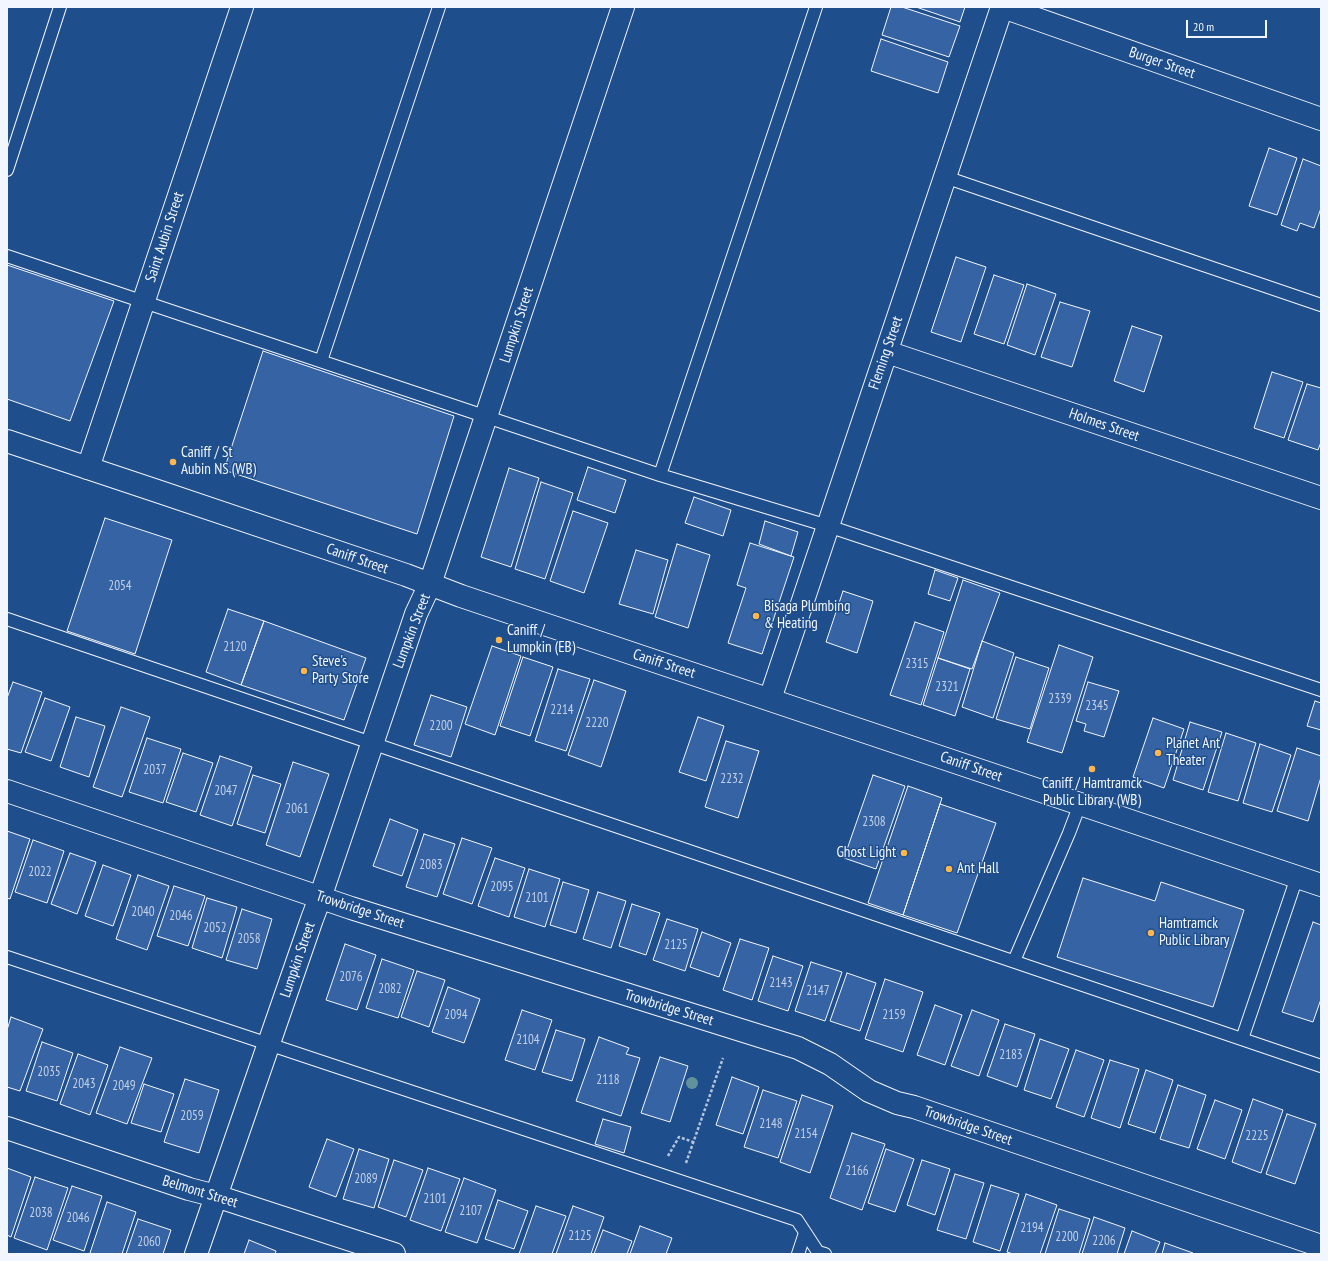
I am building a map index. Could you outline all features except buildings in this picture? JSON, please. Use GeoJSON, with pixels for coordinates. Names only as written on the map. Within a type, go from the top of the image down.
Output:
{"type":"FeatureCollection","features":[{"type":"Feature","properties":{"kind":"street","name":"Saint Aubin Street"},"geometry":{"type":"LineString","coordinates":[[88,468],[242,7]]}},
{"type":"Feature","properties":{"kind":"street","name":"Lumpkin Street"},"geometry":{"type":"LineString","coordinates":[[196,1254],[320,898],[416,614],[430,584],[623,7]]}},
{"type":"Feature","properties":{"kind":"street","name":"Burger Street"},"geometry":{"type":"LineString","coordinates":[[1003,7],[1321,118]]}},
{"type":"Feature","properties":{"kind":"street","name":"Fleming Street"},"geometry":{"type":"LineString","coordinates":[[770,699],[1003,7]]}},
{"type":"Feature","properties":{"kind":"street","name":"Holmes Street"},"geometry":{"type":"LineString","coordinates":[[887,352],[1321,498]]}},
{"type":"Feature","properties":{"kind":"street","name":"Caniff Street"},"geometry":{"type":"LineString","coordinates":[[7,441],[1321,885]]}},
{"type":"Feature","properties":{"kind":"street","name":"Trowbridge Street"},"geometry":{"type":"LineString","coordinates":[[7,791],[320,898],[798,1048],[830,1064],[869,1091],[897,1103],[1321,1246]]}},
{"type":"Feature","properties":{"kind":"street","name":"Belmont Street"},"geometry":{"type":"LineString","coordinates":[[7,1128],[189,1190],[216,1196],[394,1254]]}},
{"type":"Feature","properties":{"kind":"lane"},"geometry":{"type":"LineString","coordinates":[[7,170],[60,7]]}},
{"type":"Feature","properties":{"kind":"lane"},"geometry":{"type":"LineString","coordinates":[[321,360],[439,7]]}},
{"type":"Feature","properties":{"kind":"lane"},"geometry":{"type":"LineString","coordinates":[[660,475],[816,7]]}},
{"type":"Feature","properties":{"kind":"lane"},"geometry":{"type":"LineString","coordinates":[[945,177],[1321,305]]}},
{"type":"Feature","properties":{"kind":"lane"},"geometry":{"type":"LineString","coordinates":[[7,256],[321,360],[660,475],[828,526],[1321,690]]}},
{"type":"Feature","properties":{"kind":"lane"},"geometry":{"type":"LineString","coordinates":[[7,619],[1321,1066]]}},
{"type":"Feature","properties":{"kind":"lane"},"geometry":{"type":"LineString","coordinates":[[1014,962],[1069,834],[1080,804]]}},
{"type":"Feature","properties":{"kind":"lane"},"geometry":{"type":"LineString","coordinates":[[1242,1039],[1296,877]]}},
{"type":"Feature","properties":{"kind":"lane"},"geometry":{"type":"LineString","coordinates":[[7,957],[797,1220],[818,1252],[824,1254]]}},
{"type":"Feature","properties":{"kind":"lane"},"geometry":{"type":"LineString","coordinates":[[798,1254],[805,1233]]}},
{"type":"Feature","properties":{"kind":"path"},"geometry":{"type":"LineString","coordinates":[[684,1168],[695,1142],[723,1058]]}},
{"type":"Feature","properties":{"kind":"path"},"geometry":{"type":"LineString","coordinates":[[666,1160],[679,1137],[695,1142]]}},
{"type":"Feature","properties":{"kind":"place","name":"Caniff / St Aubin NS (WB)"},"geometry":{"type":"Point","coordinates":[173,462]}},
{"type":"Feature","properties":{"kind":"place","name":"Bisaga Plumbing & Heating"},"geometry":{"type":"Point","coordinates":[756,616]}},
{"type":"Feature","properties":{"kind":"place","name":"Caniff / Lumpkin (EB)"},"geometry":{"type":"Point","coordinates":[499,640]}},
{"type":"Feature","properties":{"kind":"place","name":"Steve's Party Store"},"geometry":{"type":"Point","coordinates":[304,671]}},
{"type":"Feature","properties":{"kind":"place","name":"Planet Ant Theater"},"geometry":{"type":"Point","coordinates":[1158,753]}},
{"type":"Feature","properties":{"kind":"place","name":"Caniff / Hamtramck Public Library (WB)"},"geometry":{"type":"Point","coordinates":[1092,769]}},
{"type":"Feature","properties":{"kind":"place","name":"Ghost Light"},"geometry":{"type":"Point","coordinates":[904,853]}},
{"type":"Feature","properties":{"kind":"place","name":"Ant Hall"},"geometry":{"type":"Point","coordinates":[949,869]}},
{"type":"Feature","properties":{"kind":"place","name":"Hamtramck Public Library"},"geometry":{"type":"Point","coordinates":[1151,933]}}]}
